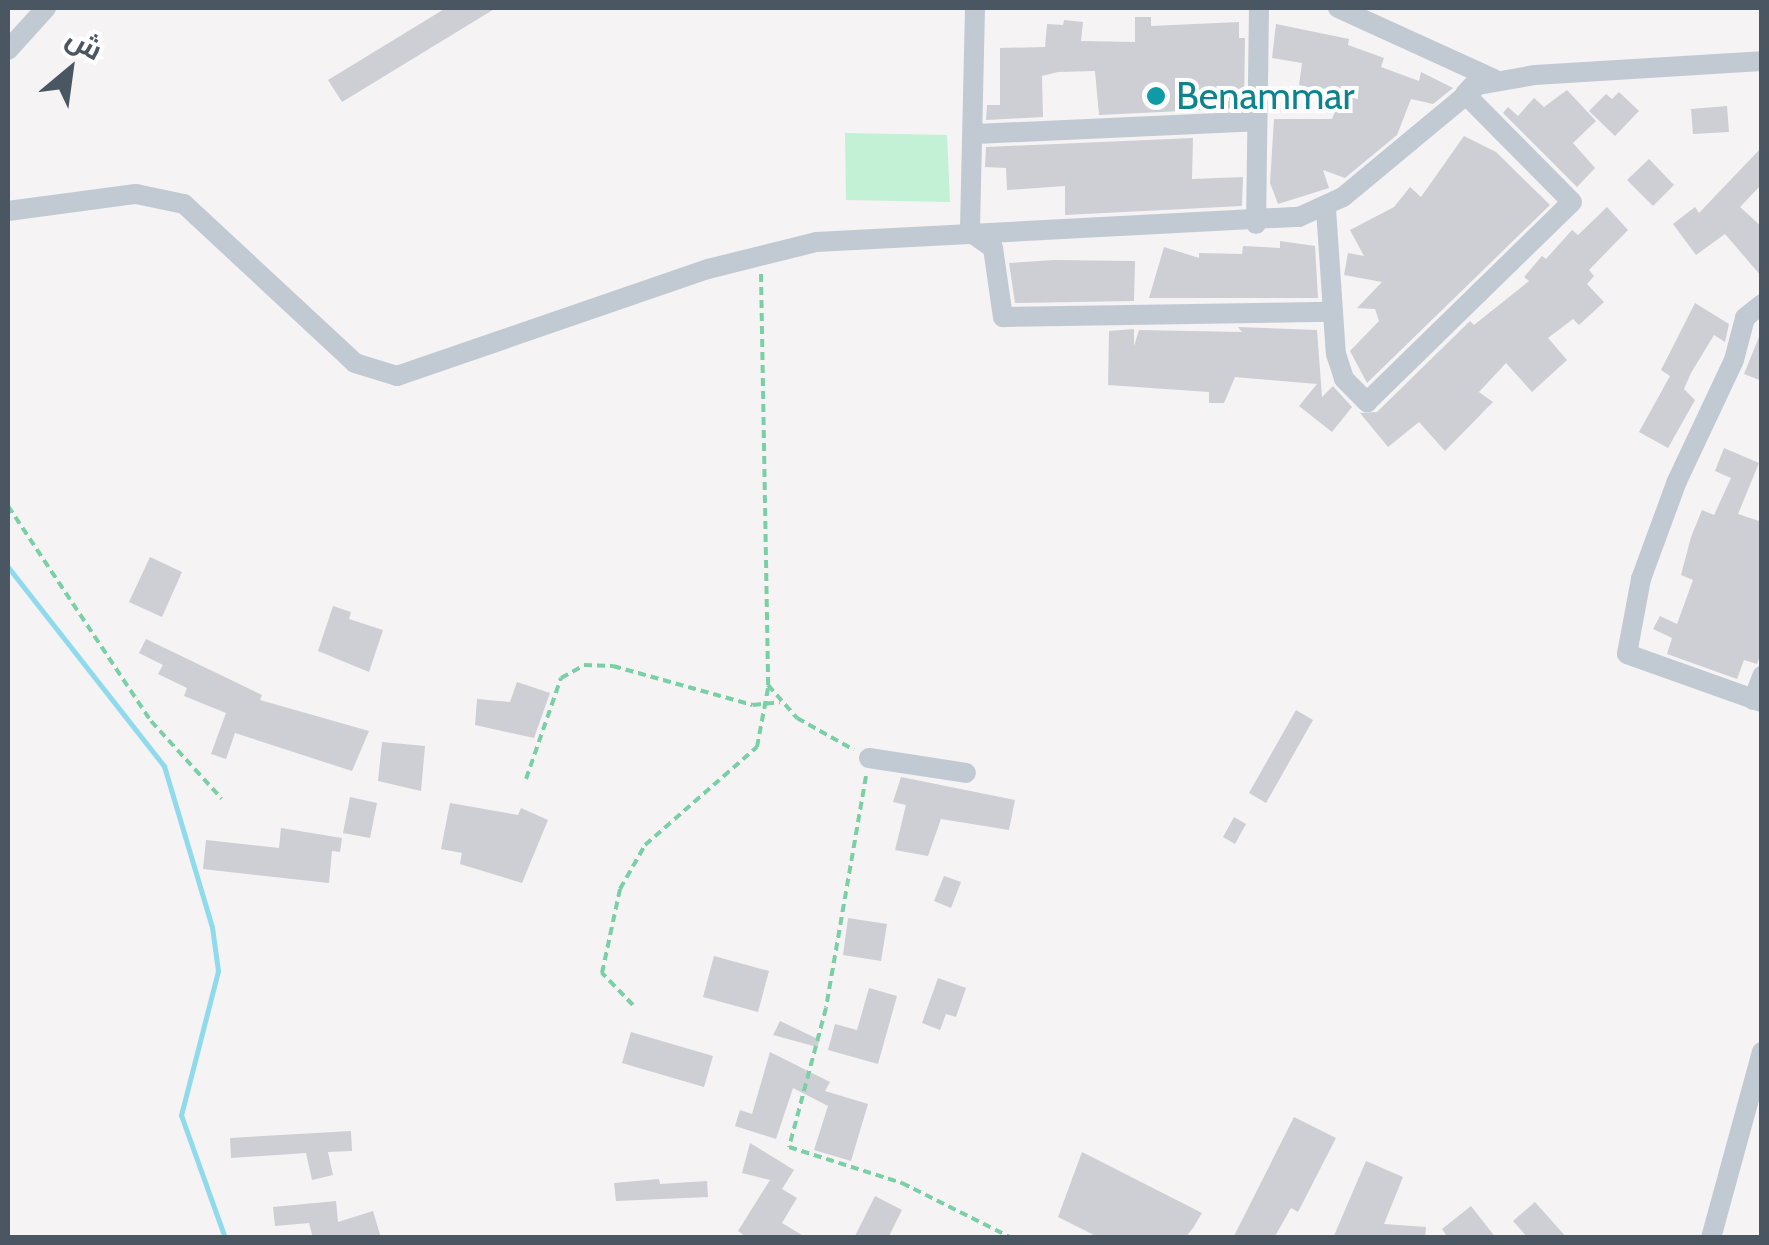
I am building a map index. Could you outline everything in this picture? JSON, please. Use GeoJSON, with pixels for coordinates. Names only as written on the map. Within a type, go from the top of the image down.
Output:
{"type":"FeatureCollection","features":[{"type":"Feature","properties":{"kind":"street"},"geometry":{"type":"LineString","coordinates":[[8,50],[46,8]]}},
{"type":"Feature","properties":{"kind":"street"},"geometry":{"type":"LineString","coordinates":[[970,232],[976,134],[975,8]]}},
{"type":"Feature","properties":{"kind":"street"},"geometry":{"type":"LineString","coordinates":[[1256,224],[1259,8]]}},
{"type":"Feature","properties":{"kind":"street"},"geometry":{"type":"LineString","coordinates":[[1338,8],[1480,76],[1502,81]]}},
{"type":"Feature","properties":{"kind":"street"},"geometry":{"type":"LineString","coordinates":[[1465,94],[1502,81],[1762,62]]}},
{"type":"Feature","properties":{"kind":"street"},"geometry":{"type":"LineString","coordinates":[[8,211],[136,194],[184,204],[356,362],[396,376],[708,269],[816,242],[970,232],[1256,224],[1326,209],[1465,94],[1480,76]]}},
{"type":"Feature","properties":{"kind":"street"},"geometry":{"type":"LineString","coordinates":[[1326,209],[1332,312],[1344,379],[1367,402],[1572,202],[1465,94]]}},
{"type":"Feature","properties":{"kind":"street"},"geometry":{"type":"LineString","coordinates":[[976,134],[1258,121]]}},
{"type":"Feature","properties":{"kind":"street"},"geometry":{"type":"LineString","coordinates":[[970,232],[994,248],[1003,317],[1332,312]]}},
{"type":"Feature","properties":{"kind":"street"},"geometry":{"type":"LineString","coordinates":[[1762,304],[1745,318],[1734,360],[1677,481],[1641,579],[1628,654],[1757,701],[1762,676]]}},
{"type":"Feature","properties":{"kind":"street"},"geometry":{"type":"LineString","coordinates":[[869,758],[966,773]]}},
{"type":"Feature","properties":{"kind":"street"},"geometry":{"type":"LineString","coordinates":[[1711,1238],[1762,1052]]}},
{"type":"Feature","properties":{"kind":"path"},"geometry":{"type":"LineString","coordinates":[[632,1006],[602,973],[620,889],[656,832],[756,748],[768,685],[760,259]]}},
{"type":"Feature","properties":{"kind":"path"},"geometry":{"type":"LineString","coordinates":[[8,506],[151,722],[222,799]]}},
{"type":"Feature","properties":{"kind":"path"},"geometry":{"type":"LineString","coordinates":[[526,780],[562,678],[584,665],[612,666],[753,705],[782,702]]}},
{"type":"Feature","properties":{"kind":"path"},"geometry":{"type":"LineString","coordinates":[[768,685],[796,718],[869,758],[826,1008],[789,1147],[902,1183],[1012,1238]]}},
{"type":"Feature","properties":{"kind":"green space"},"geometry":{"type":"Polygon","coordinates":[[[845,133],[947,135],[950,202],[846,200],[845,133]]]}},
{"type":"Feature","properties":{"kind":"building"},"geometry":{"type":"Polygon","coordinates":[[[446,8],[496,8],[342,102],[328,80],[446,8]]]}},
{"type":"Feature","properties":{"kind":"building"},"geometry":{"type":"Polygon","coordinates":[[[1135,17],[1151,17],[1151,26],[1239,22],[1239,38],[1245,38],[1244,108],[1099,115],[1095,71],[1058,72],[1042,76],[1043,117],[986,120],[987,105],[1000,105],[1000,48],[1045,47],[1047,24],[1063,25],[1064,20],[1083,22],[1081,41],[1135,42],[1135,17]]]}},
{"type":"Feature","properties":{"kind":"building"},"geometry":{"type":"Polygon","coordinates":[[[1276,24],[1349,39],[1348,45],[1384,58],[1381,67],[1419,81],[1421,72],[1453,88],[1433,104],[1411,99],[1397,135],[1345,178],[1323,170],[1329,188],[1278,204],[1270,183],[1274,119],[1332,119],[1342,95],[1299,85],[1302,63],[1272,58],[1276,24]]]}},
{"type":"Feature","properties":{"kind":"building"},"geometry":{"type":"Polygon","coordinates":[[[1567,90],[1596,121],[1573,143],[1595,168],[1577,187],[1503,113],[1508,107],[1518,116],[1534,98],[1544,107],[1567,90]]]}},
{"type":"Feature","properties":{"kind":"building"},"geometry":{"type":"Polygon","coordinates":[[[1619,92],[1639,111],[1615,136],[1589,111],[1606,94],[1612,99],[1619,92]]]}},
{"type":"Feature","properties":{"kind":"building"},"geometry":{"type":"Polygon","coordinates":[[[1727,106],[1729,132],[1693,134],[1691,109],[1727,106]]]}},
{"type":"Feature","properties":{"kind":"building"},"geometry":{"type":"Polygon","coordinates":[[[1464,136],[1496,152],[1550,205],[1367,383],[1350,351],[1379,321],[1375,309],[1357,308],[1382,282],[1344,275],[1348,253],[1364,256],[1350,230],[1394,207],[1410,187],[1421,197],[1464,136]]]}},
{"type":"Feature","properties":{"kind":"building"},"geometry":{"type":"Polygon","coordinates":[[[1193,138],[1192,179],[1243,177],[1242,206],[1065,215],[1065,186],[1007,190],[1006,168],[985,167],[986,147],[1193,138]]]}},
{"type":"Feature","properties":{"kind":"building"},"geometry":{"type":"Polygon","coordinates":[[[1762,147],[1762,184],[1740,207],[1762,227],[1762,277],[1725,234],[1696,255],[1673,224],[1695,207],[1699,213],[1762,147]]]}},
{"type":"Feature","properties":{"kind":"building"},"geometry":{"type":"Polygon","coordinates":[[[1649,159],[1674,185],[1653,206],[1627,180],[1649,159]]]}},
{"type":"Feature","properties":{"kind":"building"},"geometry":{"type":"Polygon","coordinates":[[[1607,207],[1628,230],[1589,270],[1594,276],[1587,284],[1604,302],[1579,325],[1573,319],[1548,338],[1567,360],[1532,392],[1506,363],[1479,392],[1493,402],[1445,451],[1419,422],[1388,447],[1360,413],[1377,412],[1470,321],[1474,325],[1529,281],[1524,277],[1542,256],[1546,259],[1572,230],[1578,235],[1607,207]]]}},
{"type":"Feature","properties":{"kind":"building"},"geometry":{"type":"Polygon","coordinates":[[[1280,241],[1315,246],[1318,298],[1149,298],[1164,247],[1199,258],[1199,253],[1242,254],[1243,246],[1280,248],[1280,241]]]}},
{"type":"Feature","properties":{"kind":"building"},"geometry":{"type":"Polygon","coordinates":[[[1135,261],[1134,301],[1015,303],[1009,263],[1135,261]]]}},
{"type":"Feature","properties":{"kind":"building"},"geometry":{"type":"Polygon","coordinates":[[[1695,303],[1729,324],[1725,342],[1714,335],[1691,373],[1684,389],[1695,400],[1668,448],[1639,432],[1670,376],[1661,370],[1695,303]]]}},
{"type":"Feature","properties":{"kind":"building"},"geometry":{"type":"Polygon","coordinates":[[[1238,327],[1317,330],[1322,397],[1333,386],[1352,407],[1332,432],[1299,406],[1317,384],[1235,377],[1224,403],[1209,403],[1209,392],[1108,385],[1109,331],[1134,329],[1134,346],[1139,330],[1242,332],[1238,327]]]}},
{"type":"Feature","properties":{"kind":"building"},"geometry":{"type":"Polygon","coordinates":[[[1762,332],[1762,381],[1744,374],[1762,332]]]}},
{"type":"Feature","properties":{"kind":"building"},"geometry":{"type":"Polygon","coordinates":[[[1724,448],[1759,463],[1738,514],[1762,522],[1762,650],[1757,664],[1744,660],[1737,679],[1667,654],[1672,638],[1653,629],[1660,616],[1677,624],[1693,580],[1681,575],[1691,537],[1702,510],[1714,515],[1731,478],[1715,471],[1724,448]]]}},
{"type":"Feature","properties":{"kind":"building"},"geometry":{"type":"Polygon","coordinates":[[[150,557],[182,572],[162,617],[129,602],[150,557]]]}},
{"type":"Feature","properties":{"kind":"building"},"geometry":{"type":"Polygon","coordinates":[[[333,606],[351,612],[349,619],[383,630],[369,672],[318,651],[333,606]]]}},
{"type":"Feature","properties":{"kind":"building"},"geometry":{"type":"Polygon","coordinates":[[[146,639],[262,695],[260,700],[369,731],[352,771],[235,733],[226,759],[211,754],[226,713],[184,696],[187,688],[158,674],[163,665],[139,653],[146,639]]]}},
{"type":"Feature","properties":{"kind":"building"},"geometry":{"type":"Polygon","coordinates":[[[517,682],[550,693],[534,738],[475,725],[477,699],[510,702],[517,682]]]}},
{"type":"Feature","properties":{"kind":"building"},"geometry":{"type":"Polygon","coordinates":[[[1296,710],[1313,720],[1266,803],[1249,793],[1296,710]]]}},
{"type":"Feature","properties":{"kind":"building"},"geometry":{"type":"Polygon","coordinates":[[[382,742],[425,746],[421,791],[378,781],[382,742]]]}},
{"type":"Feature","properties":{"kind":"building"},"geometry":{"type":"Polygon","coordinates":[[[901,777],[1015,800],[1009,830],[941,819],[928,856],[895,850],[906,805],[893,802],[901,777]]]}},
{"type":"Feature","properties":{"kind":"building"},"geometry":{"type":"Polygon","coordinates":[[[350,797],[377,803],[370,838],[343,833],[350,797]]]}},
{"type":"Feature","properties":{"kind":"building"},"geometry":{"type":"Polygon","coordinates":[[[450,803],[518,815],[521,808],[548,820],[522,883],[460,864],[462,853],[441,849],[450,803]]]}},
{"type":"Feature","properties":{"kind":"building"},"geometry":{"type":"Polygon","coordinates":[[[1234,817],[1246,824],[1235,844],[1223,837],[1234,817]]]}},
{"type":"Feature","properties":{"kind":"building"},"geometry":{"type":"Polygon","coordinates":[[[281,828],[342,838],[340,852],[332,851],[329,883],[203,869],[206,840],[279,848],[281,828]]]}},
{"type":"Feature","properties":{"kind":"building"},"geometry":{"type":"Polygon","coordinates":[[[944,876],[961,882],[951,908],[934,901],[944,876]]]}},
{"type":"Feature","properties":{"kind":"building"},"geometry":{"type":"Polygon","coordinates":[[[848,918],[887,924],[881,961],[843,955],[848,918]]]}},
{"type":"Feature","properties":{"kind":"building"},"geometry":{"type":"Polygon","coordinates":[[[714,956],[769,971],[758,1012],[703,997],[714,956]]]}},
{"type":"Feature","properties":{"kind":"building"},"geometry":{"type":"Polygon","coordinates":[[[938,978],[966,988],[956,1017],[946,1014],[940,1030],[922,1023],[938,978]]]}},
{"type":"Feature","properties":{"kind":"building"},"geometry":{"type":"Polygon","coordinates":[[[869,988],[897,996],[878,1064],[828,1050],[835,1024],[857,1030],[869,988]]]}},
{"type":"Feature","properties":{"kind":"building"},"geometry":{"type":"Polygon","coordinates":[[[780,1021],[820,1040],[817,1047],[773,1035],[780,1021]]]}},
{"type":"Feature","properties":{"kind":"building"},"geometry":{"type":"Polygon","coordinates":[[[631,1032],[713,1056],[704,1087],[622,1063],[631,1032]]]}},
{"type":"Feature","properties":{"kind":"building"},"geometry":{"type":"Polygon","coordinates":[[[770,1052],[830,1082],[825,1091],[868,1104],[851,1161],[814,1150],[828,1106],[793,1088],[776,1139],[735,1126],[740,1110],[752,1114],[770,1052]]]}},
{"type":"Feature","properties":{"kind":"building"},"geometry":{"type":"Polygon","coordinates":[[[1294,1117],[1336,1138],[1298,1212],[1291,1208],[1274,1238],[1233,1238],[1294,1117]]]}},
{"type":"Feature","properties":{"kind":"building"},"geometry":{"type":"Polygon","coordinates":[[[351,1131],[352,1151],[328,1152],[333,1175],[312,1180],[306,1153],[231,1158],[230,1138],[351,1131]]]}},
{"type":"Feature","properties":{"kind":"building"},"geometry":{"type":"Polygon","coordinates":[[[750,1143],[794,1170],[782,1189],[797,1198],[782,1223],[807,1238],[748,1238],[738,1231],[770,1180],[742,1173],[750,1143]]]}},
{"type":"Feature","properties":{"kind":"building"},"geometry":{"type":"Polygon","coordinates":[[[1082,1152],[1202,1213],[1185,1238],[1100,1238],[1058,1217],[1082,1152]]]}},
{"type":"Feature","properties":{"kind":"building"},"geometry":{"type":"Polygon","coordinates":[[[1366,1161],[1403,1177],[1384,1224],[1426,1227],[1425,1238],[1333,1238],[1366,1161]]]}},
{"type":"Feature","properties":{"kind":"building"},"geometry":{"type":"Polygon","coordinates":[[[659,1179],[660,1184],[707,1181],[708,1197],[616,1201],[614,1183],[659,1179]]]}},
{"type":"Feature","properties":{"kind":"building"},"geometry":{"type":"Polygon","coordinates":[[[875,1196],[902,1210],[888,1238],[854,1238],[875,1196]]]}},
{"type":"Feature","properties":{"kind":"building"},"geometry":{"type":"Polygon","coordinates":[[[336,1201],[338,1222],[373,1211],[381,1238],[313,1238],[309,1223],[275,1226],[273,1207],[336,1201]]]}},
{"type":"Feature","properties":{"kind":"building"},"geometry":{"type":"Polygon","coordinates":[[[1535,1202],[1567,1238],[1528,1238],[1513,1221],[1535,1202]]]}},
{"type":"Feature","properties":{"kind":"building"},"geometry":{"type":"Polygon","coordinates":[[[1471,1206],[1496,1238],[1448,1238],[1442,1229],[1471,1206]]]}},
{"type":"Feature","properties":{"kind":"waterway"},"geometry":{"type":"LineString","coordinates":[[8,567],[164,766],[212,927],[218,971],[181,1115],[225,1238]]}},
{"type":"Feature","properties":{"kind":"place","name":"Benammar"},"geometry":{"type":"Point","coordinates":[1156,96]}}]}
